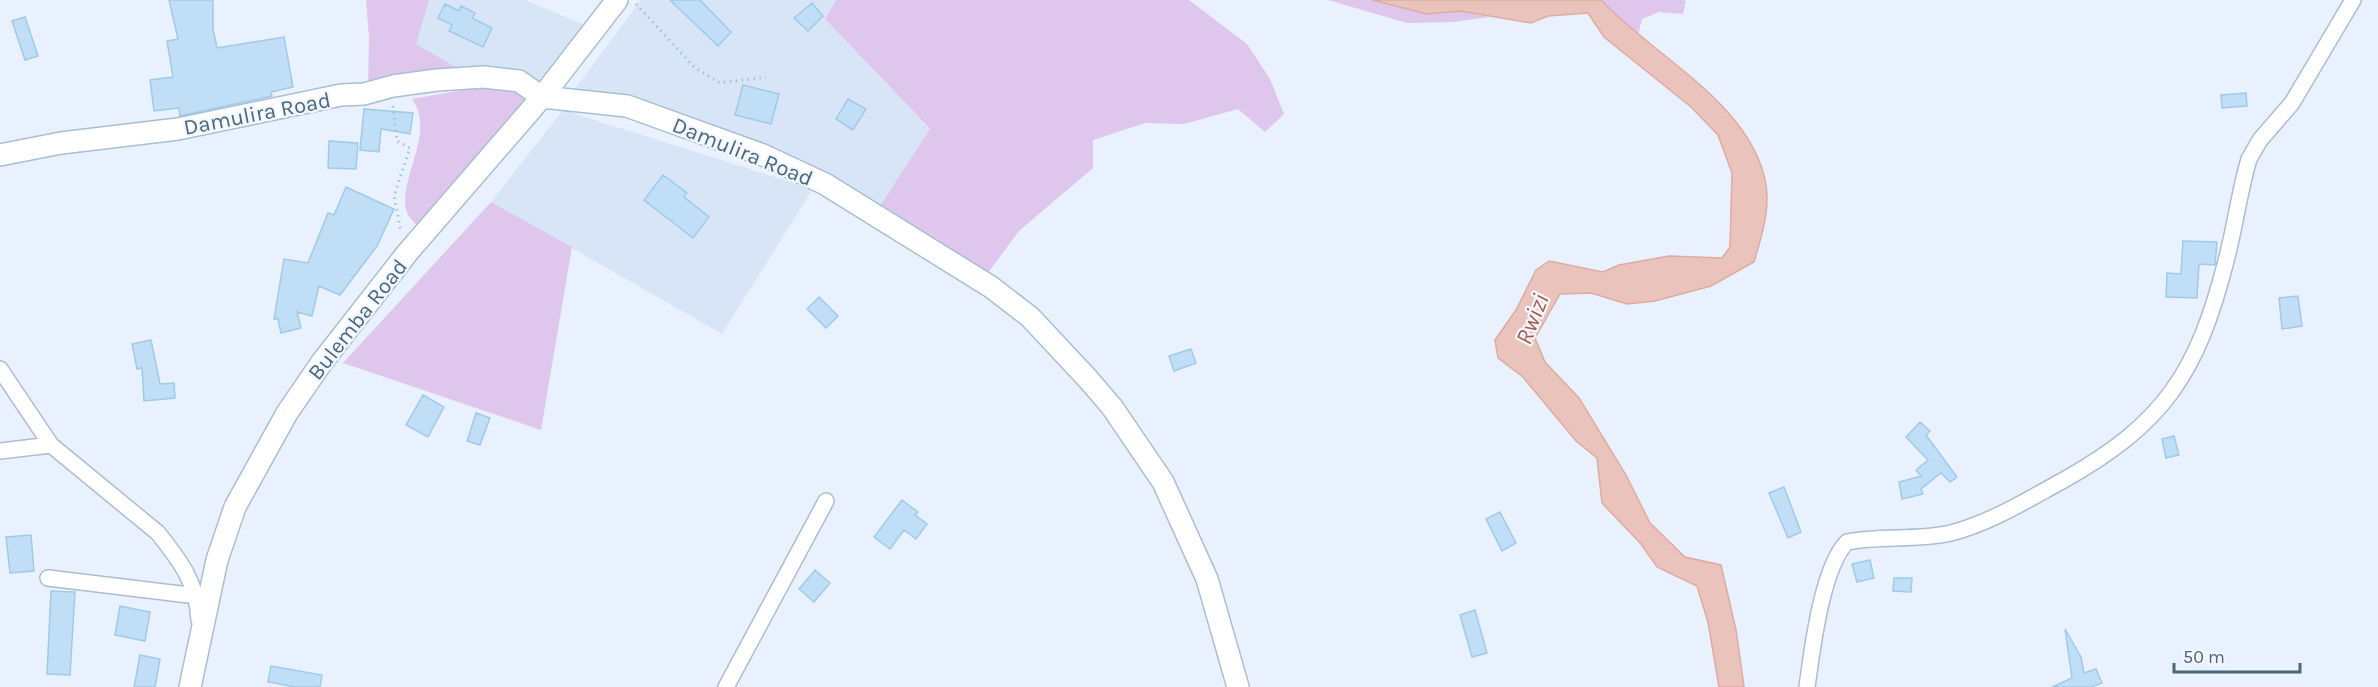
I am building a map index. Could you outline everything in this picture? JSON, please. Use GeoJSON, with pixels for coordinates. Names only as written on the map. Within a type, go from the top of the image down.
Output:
{"type":"FeatureCollection","features":[{"type":"Feature","properties":{"kind":"street","name":"Bulemba Road"},"geometry":{"type":"LineString","coordinates":[[190,687],[217,560],[235,507],[258,462],[322,362],[408,252],[542,97],[617,0]]}},
{"type":"Feature","properties":{"kind":"street"},"geometry":{"type":"LineString","coordinates":[[1807,687],[1827,576],[1834,558],[1847,542],[1927,537],[1952,532],[2005,511],[2104,458],[2130,438],[2167,399],[2192,360],[2215,300],[2249,159],[2260,141],[2292,103],[2353,0]]}},
{"type":"Feature","properties":{"kind":"street","name":"Damulira Road"},"geometry":{"type":"LineString","coordinates":[[0,155],[61,143],[178,129],[341,95],[364,94],[393,86],[484,77],[519,81],[542,97],[627,106],[763,155],[825,184],[907,237],[991,287],[1030,317],[1112,407],[1164,482],[1207,579],[1238,687]]}},
{"type":"Feature","properties":{"kind":"street"},"geometry":{"type":"LineString","coordinates":[[0,369],[51,445],[159,533],[180,562],[197,596],[200,635]]}},
{"type":"Feature","properties":{"kind":"street"},"geometry":{"type":"LineString","coordinates":[[0,451],[51,445]]}},
{"type":"Feature","properties":{"kind":"street"},"geometry":{"type":"LineString","coordinates":[[726,687],[826,501]]}},
{"type":"Feature","properties":{"kind":"street"},"geometry":{"type":"LineString","coordinates":[[48,578],[197,596]]}},
{"type":"Feature","properties":{"kind":"path"},"geometry":{"type":"LineString","coordinates":[[632,0],[695,68],[720,83],[766,77]]}},
{"type":"Feature","properties":{"kind":"path"},"geometry":{"type":"LineString","coordinates":[[393,86],[393,121],[397,141],[410,148],[394,196],[398,222],[408,252]]}},
{"type":"Feature","properties":{"kind":"shaded area"},"geometry":{"type":"Polygon","coordinates":[[[366,0],[429,0],[416,44],[466,73],[368,88],[369,38],[366,0]]]}},
{"type":"Feature","properties":{"kind":"shaded area"},"geometry":{"type":"Polygon","coordinates":[[[429,0],[525,0],[590,27],[543,83],[466,73],[415,44],[429,0]]]}},
{"type":"Feature","properties":{"kind":"shaded area"},"geometry":{"type":"Polygon","coordinates":[[[641,0],[836,0],[825,19],[930,130],[876,212],[810,171],[574,90],[641,0]]]}},
{"type":"Feature","properties":{"kind":"shaded area"},"geometry":{"type":"Polygon","coordinates":[[[836,0],[1189,0],[1247,44],[1270,79],[1284,114],[1265,132],[1238,109],[1184,124],[1145,123],[1093,140],[1093,168],[1019,231],[985,277],[876,212],[930,129],[825,19],[836,0]]]}},
{"type":"Feature","properties":{"kind":"shaded area"},"geometry":{"type":"Polygon","coordinates":[[[1328,0],[1372,0],[1427,14],[1460,11],[1489,17],[1454,22],[1407,23],[1328,0]]]}},
{"type":"Feature","properties":{"kind":"shaded area"},"geometry":{"type":"Polygon","coordinates":[[[1601,0],[1686,1],[1683,14],[1659,12],[1642,19],[1638,35],[1601,0]]]}},
{"type":"Feature","properties":{"kind":"shaded area"},"geometry":{"type":"Polygon","coordinates":[[[474,88],[512,91],[535,100],[427,234],[408,216],[405,201],[419,142],[419,112],[412,99],[474,88]]]}},
{"type":"Feature","properties":{"kind":"shaded area"},"geometry":{"type":"Polygon","coordinates":[[[563,110],[794,183],[811,192],[722,334],[491,202],[563,110]]]}},
{"type":"Feature","properties":{"kind":"shaded area"},"geometry":{"type":"Polygon","coordinates":[[[491,202],[572,247],[541,430],[343,363],[491,202]]]}},
{"type":"Feature","properties":{"kind":"water","name":"Rwizi"},"geometry":{"type":"Polygon","coordinates":[[[1372,0],[1601,0],[1622,21],[1698,83],[1722,106],[1742,130],[1757,156],[1766,185],[1767,204],[1754,262],[1711,286],[1655,301],[1627,304],[1591,293],[1560,294],[1535,338],[1545,362],[1579,398],[1626,475],[1650,523],[1685,557],[1721,565],[1736,630],[1744,687],[1719,687],[1708,622],[1697,586],[1657,567],[1641,544],[1602,503],[1597,458],[1576,441],[1523,377],[1498,358],[1495,340],[1516,310],[1536,270],[1549,261],[1603,272],[1619,265],[1669,256],[1722,258],[1730,247],[1732,173],[1718,135],[1691,107],[1604,37],[1588,13],[1548,16],[1531,23],[1460,11],[1427,14],[1372,0]]]}},
{"type":"Feature","properties":{"kind":"building"},"geometry":{"type":"Polygon","coordinates":[[[169,0],[213,0],[213,29],[217,48],[284,37],[293,87],[271,92],[272,96],[180,116],[179,108],[154,111],[150,80],[173,77],[167,41],[178,39],[169,0]]]}},
{"type":"Feature","properties":{"kind":"building"},"geometry":{"type":"Polygon","coordinates":[[[670,0],[700,0],[731,32],[718,46],[670,0]]]}},
{"type":"Feature","properties":{"kind":"building"},"geometry":{"type":"Polygon","coordinates":[[[812,3],[823,16],[808,31],[794,18],[812,3]]]}},
{"type":"Feature","properties":{"kind":"building"},"geometry":{"type":"Polygon","coordinates":[[[445,4],[459,11],[461,6],[475,13],[472,18],[492,28],[483,47],[449,31],[452,25],[438,18],[445,4]]]}},
{"type":"Feature","properties":{"kind":"building"},"geometry":{"type":"Polygon","coordinates":[[[25,17],[38,56],[25,60],[12,21],[25,17]]]}},
{"type":"Feature","properties":{"kind":"building"},"geometry":{"type":"Polygon","coordinates":[[[743,85],[779,94],[771,124],[735,115],[743,85]]]}},
{"type":"Feature","properties":{"kind":"building"},"geometry":{"type":"Polygon","coordinates":[[[2246,93],[2247,106],[2222,108],[2221,95],[2246,93]]]}},
{"type":"Feature","properties":{"kind":"building"},"geometry":{"type":"Polygon","coordinates":[[[848,99],[866,109],[853,130],[836,119],[848,99]]]}},
{"type":"Feature","properties":{"kind":"building"},"geometry":{"type":"Polygon","coordinates":[[[364,109],[413,113],[410,134],[381,129],[379,152],[360,150],[364,109]]]}},
{"type":"Feature","properties":{"kind":"building"},"geometry":{"type":"Polygon","coordinates":[[[329,141],[358,143],[356,169],[328,168],[329,141]]]}},
{"type":"Feature","properties":{"kind":"building"},"geometry":{"type":"Polygon","coordinates":[[[663,175],[687,193],[684,197],[709,217],[693,238],[644,200],[663,175]]]}},
{"type":"Feature","properties":{"kind":"building"},"geometry":{"type":"Polygon","coordinates":[[[346,187],[394,209],[377,246],[340,295],[319,286],[312,316],[297,312],[301,328],[281,333],[278,319],[274,319],[284,259],[308,263],[328,213],[334,215],[346,187]]]}},
{"type":"Feature","properties":{"kind":"building"},"geometry":{"type":"Polygon","coordinates":[[[2183,241],[2217,242],[2215,265],[2199,264],[2197,298],[2166,297],[2167,273],[2181,274],[2183,241]]]}},
{"type":"Feature","properties":{"kind":"building"},"geometry":{"type":"Polygon","coordinates":[[[2298,296],[2302,326],[2282,329],[2279,298],[2298,296]]]}},
{"type":"Feature","properties":{"kind":"building"},"geometry":{"type":"Polygon","coordinates":[[[819,297],[838,316],[826,328],[807,309],[819,297]]]}},
{"type":"Feature","properties":{"kind":"building"},"geometry":{"type":"Polygon","coordinates":[[[151,340],[160,384],[174,383],[175,398],[144,401],[142,368],[137,369],[132,344],[151,340]]]}},
{"type":"Feature","properties":{"kind":"building"},"geometry":{"type":"Polygon","coordinates":[[[1191,349],[1196,363],[1174,371],[1169,356],[1191,349]]]}},
{"type":"Feature","properties":{"kind":"building"},"geometry":{"type":"Polygon","coordinates":[[[423,395],[444,407],[428,437],[406,425],[423,395]]]}},
{"type":"Feature","properties":{"kind":"building"},"geometry":{"type":"Polygon","coordinates":[[[476,413],[490,418],[480,445],[467,441],[476,413]]]}},
{"type":"Feature","properties":{"kind":"building"},"geometry":{"type":"Polygon","coordinates":[[[1920,422],[1930,431],[1926,435],[1957,477],[1950,482],[1941,473],[1921,489],[1923,494],[1902,499],[1899,482],[1921,476],[1916,470],[1928,460],[1906,437],[1920,422]]]}},
{"type":"Feature","properties":{"kind":"building"},"geometry":{"type":"Polygon","coordinates":[[[2174,436],[2179,455],[2166,458],[2162,439],[2174,436]]]}},
{"type":"Feature","properties":{"kind":"building"},"geometry":{"type":"Polygon","coordinates":[[[1784,487],[1801,532],[1788,538],[1769,493],[1784,487]]]}},
{"type":"Feature","properties":{"kind":"building"},"geometry":{"type":"Polygon","coordinates":[[[902,500],[918,512],[915,515],[927,524],[916,539],[904,530],[890,549],[874,537],[902,500]]]}},
{"type":"Feature","properties":{"kind":"building"},"geometry":{"type":"Polygon","coordinates":[[[1500,512],[1516,543],[1502,551],[1486,519],[1500,512]]]}},
{"type":"Feature","properties":{"kind":"building"},"geometry":{"type":"Polygon","coordinates":[[[31,535],[34,571],[10,573],[6,537],[31,535]]]}},
{"type":"Feature","properties":{"kind":"building"},"geometry":{"type":"Polygon","coordinates":[[[1870,560],[1874,578],[1857,582],[1852,564],[1870,560]]]}},
{"type":"Feature","properties":{"kind":"building"},"geometry":{"type":"Polygon","coordinates":[[[815,570],[830,583],[814,602],[799,589],[815,570]]]}},
{"type":"Feature","properties":{"kind":"building"},"geometry":{"type":"Polygon","coordinates":[[[1894,578],[1912,578],[1911,592],[1893,591],[1894,578]]]}},
{"type":"Feature","properties":{"kind":"building"},"geometry":{"type":"Polygon","coordinates":[[[51,591],[75,592],[70,675],[47,674],[51,591]]]}},
{"type":"Feature","properties":{"kind":"building"},"geometry":{"type":"Polygon","coordinates":[[[120,606],[150,612],[145,641],[115,635],[120,606]]]}},
{"type":"Feature","properties":{"kind":"building"},"geometry":{"type":"Polygon","coordinates":[[[1475,610],[1487,653],[1472,657],[1460,615],[1475,610]]]}},
{"type":"Feature","properties":{"kind":"building"},"geometry":{"type":"Polygon","coordinates":[[[2065,629],[2081,657],[2084,673],[2096,669],[2102,683],[2091,687],[2052,687],[2072,678],[2065,629]]]}},
{"type":"Feature","properties":{"kind":"building"},"geometry":{"type":"Polygon","coordinates":[[[140,655],[160,659],[155,687],[134,687],[140,655]]]}},
{"type":"Feature","properties":{"kind":"building"},"geometry":{"type":"Polygon","coordinates":[[[271,666],[322,675],[320,687],[296,687],[268,682],[271,666]]]}}]}
